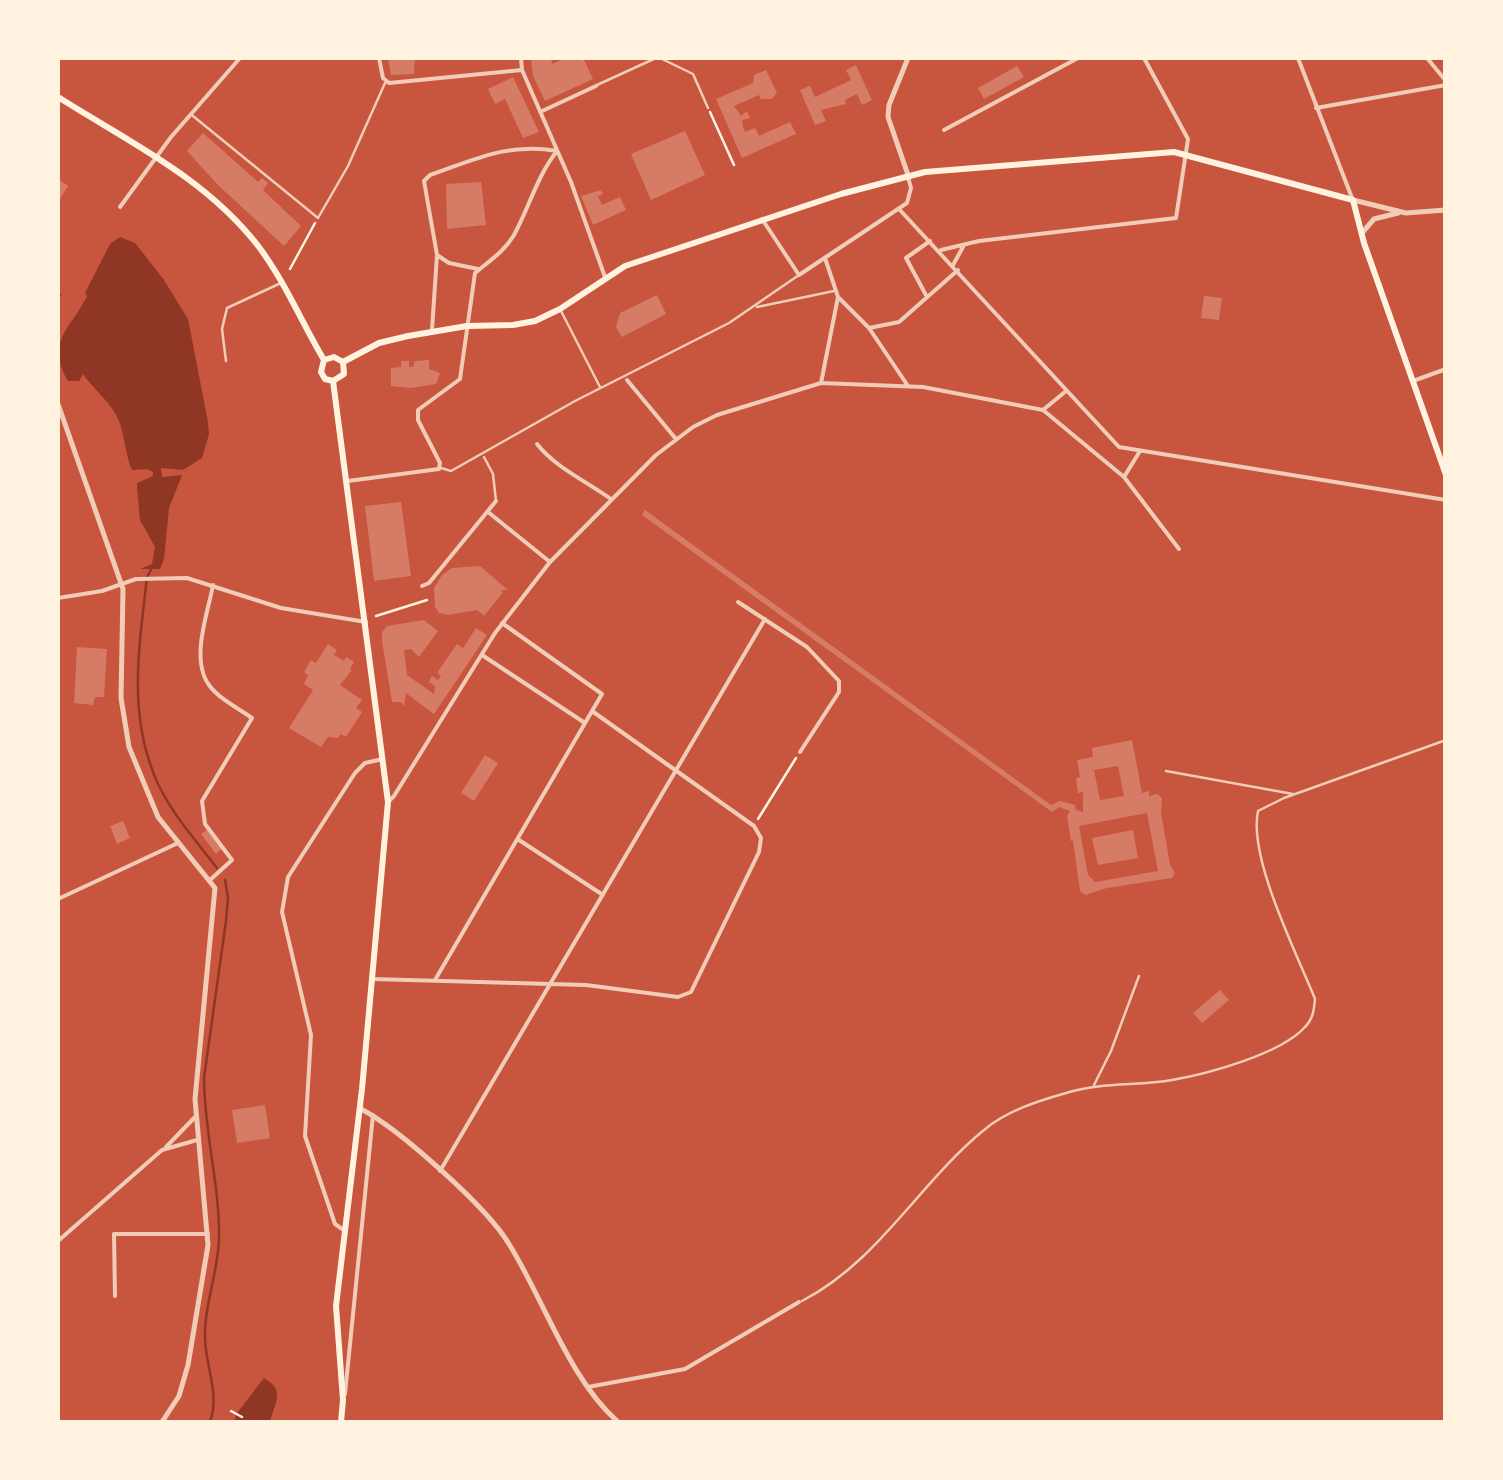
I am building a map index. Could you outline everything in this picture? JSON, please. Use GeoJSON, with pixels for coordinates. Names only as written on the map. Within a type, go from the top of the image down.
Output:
{"type":"FeatureCollection","features":[{"type":"Feature","properties":{"kind":"main road"},"geometry":{"type":"LineString","coordinates":[[58,97],[157,156],[227,211],[282,282],[324,360],[321,372],[325,379],[333,381],[344,374],[343,362]]}},
{"type":"Feature","properties":{"kind":"main road"},"geometry":{"type":"LineString","coordinates":[[343,362],[379,344],[468,322],[523,324],[560,309],[625,266],[762,218],[908,175],[1046,160],[1162,152],[1187,154],[1353,200],[1446,474]]}},
{"type":"Feature","properties":{"kind":"main road"},"geometry":{"type":"LineString","coordinates":[[324,360],[334,356],[343,362]]}},
{"type":"Feature","properties":{"kind":"main road"},"geometry":{"type":"LineString","coordinates":[[333,381],[388,802],[336,1328],[343,1400],[341,1422]]}},
{"type":"Feature","properties":{"kind":"street"},"geometry":{"type":"LineString","coordinates":[[120,207],[190,114],[240,58]]}},
{"type":"Feature","properties":{"kind":"street"},"geometry":{"type":"LineString","coordinates":[[190,114],[318,218],[348,166],[385,82],[379,58]]}},
{"type":"Feature","properties":{"kind":"street"},"geometry":{"type":"LineString","coordinates":[[521,58],[522,70],[605,277]]}},
{"type":"Feature","properties":{"kind":"street"},"geometry":{"type":"LineString","coordinates":[[540,112],[658,58],[692,74],[708,108]]}},
{"type":"Feature","properties":{"kind":"street"},"geometry":{"type":"LineString","coordinates":[[557,151],[513,236],[496,258],[478,269],[474,278],[461,376],[451,388],[420,408],[418,420],[440,467],[449,472],[484,457],[601,388],[756,308],[899,209],[910,199],[908,175],[888,117],[908,58]]}},
{"type":"Feature","properties":{"kind":"street"},"geometry":{"type":"LineString","coordinates":[[944,130],[1078,58]]}},
{"type":"Feature","properties":{"kind":"street"},"geometry":{"type":"LineString","coordinates":[[939,250],[979,240],[1176,218],[1188,139],[1144,58]]}},
{"type":"Feature","properties":{"kind":"street"},"geometry":{"type":"LineString","coordinates":[[1298,58],[1353,200],[1406,212]]}},
{"type":"Feature","properties":{"kind":"street"},"geometry":{"type":"LineString","coordinates":[[1316,108],[1446,83],[1427,58]]}},
{"type":"Feature","properties":{"kind":"street"},"geometry":{"type":"LineString","coordinates":[[385,82],[522,70]]}},
{"type":"Feature","properties":{"kind":"street"},"geometry":{"type":"LineString","coordinates":[[432,331],[437,254],[424,185],[427,178],[498,150],[557,151]]}},
{"type":"Feature","properties":{"kind":"street"},"geometry":{"type":"LineString","coordinates":[[899,209],[1119,447],[1446,500]]}},
{"type":"Feature","properties":{"kind":"street"},"geometry":{"type":"LineString","coordinates":[[1362,234],[1374,219],[1446,210]]}},
{"type":"Feature","properties":{"kind":"street"},"geometry":{"type":"LineString","coordinates":[[762,218],[799,275]]}},
{"type":"Feature","properties":{"kind":"street"},"geometry":{"type":"LineString","coordinates":[[927,298],[906,258],[930,242]]}},
{"type":"Feature","properties":{"kind":"street"},"geometry":{"type":"LineString","coordinates":[[953,265],[964,245]]}},
{"type":"Feature","properties":{"kind":"street"},"geometry":{"type":"LineString","coordinates":[[437,254],[457,266],[478,269]]}},
{"type":"Feature","properties":{"kind":"street"},"geometry":{"type":"LineString","coordinates":[[820,384],[836,294],[825,258]]}},
{"type":"Feature","properties":{"kind":"street"},"geometry":{"type":"LineString","coordinates":[[869,328],[899,322],[958,270]]}},
{"type":"Feature","properties":{"kind":"street"},"geometry":{"type":"LineString","coordinates":[[226,361],[222,329],[227,308],[282,282]]}},
{"type":"Feature","properties":{"kind":"street"},"geometry":{"type":"LineString","coordinates":[[756,308],[836,294]]}},
{"type":"Feature","properties":{"kind":"street"},"geometry":{"type":"LineString","coordinates":[[836,294],[869,328],[908,386]]}},
{"type":"Feature","properties":{"kind":"street"},"geometry":{"type":"LineString","coordinates":[[560,309],[601,388]]}},
{"type":"Feature","properties":{"kind":"street"},"geometry":{"type":"LineString","coordinates":[[726,317],[730,323]]}},
{"type":"Feature","properties":{"kind":"street"},"geometry":{"type":"LineString","coordinates":[[1412,381],[1446,369]]}},
{"type":"Feature","properties":{"kind":"street"},"geometry":{"type":"LineString","coordinates":[[625,378],[676,439]]}},
{"type":"Feature","properties":{"kind":"street"},"geometry":{"type":"LineString","coordinates":[[388,802],[502,623],[550,562],[676,439],[717,416],[820,384],[908,386],[1043,410],[1124,478],[1179,550]]}},
{"type":"Feature","properties":{"kind":"street"},"geometry":{"type":"LineString","coordinates":[[1043,410],[1068,390]]}},
{"type":"Feature","properties":{"kind":"street"},"geometry":{"type":"LineString","coordinates":[[58,404],[124,596],[121,698],[128,747],[158,817],[210,880],[215,896],[197,1060],[196,1116],[208,1234],[188,1365],[179,1396],[162,1422]]}},
{"type":"Feature","properties":{"kind":"street"},"geometry":{"type":"LineString","coordinates":[[537,444],[556,465],[578,475],[611,499]]}},
{"type":"Feature","properties":{"kind":"street"},"geometry":{"type":"LineString","coordinates":[[1124,478],[1140,451]]}},
{"type":"Feature","properties":{"kind":"street"},"geometry":{"type":"LineString","coordinates":[[422,586],[430,583],[496,501],[493,474],[484,457]]}},
{"type":"Feature","properties":{"kind":"street"},"geometry":{"type":"LineString","coordinates":[[348,481],[434,471],[440,467]]}},
{"type":"Feature","properties":{"kind":"street"},"geometry":{"type":"LineString","coordinates":[[488,512],[550,562]]}},
{"type":"Feature","properties":{"kind":"street"},"geometry":{"type":"LineString","coordinates":[[58,598],[102,591],[139,579],[187,578],[282,608],[366,622]]}},
{"type":"Feature","properties":{"kind":"street"},"geometry":{"type":"LineString","coordinates":[[210,880],[232,860],[206,824],[202,802],[252,718],[218,694],[202,670],[203,638],[214,585]]}},
{"type":"Feature","properties":{"kind":"street"},"geometry":{"type":"LineString","coordinates":[[738,602],[806,648],[841,686],[800,752]]}},
{"type":"Feature","properties":{"kind":"street"},"geometry":{"type":"LineString","coordinates":[[440,1171],[765,619]]}},
{"type":"Feature","properties":{"kind":"street"},"geometry":{"type":"LineString","coordinates":[[434,980],[602,694],[502,623]]}},
{"type":"Feature","properties":{"kind":"street"},"geometry":{"type":"LineString","coordinates":[[482,655],[585,724]]}},
{"type":"Feature","properties":{"kind":"street"},"geometry":{"type":"LineString","coordinates":[[372,979],[550,984],[678,997],[690,992],[759,852],[760,838],[754,826],[592,711]]}},
{"type":"Feature","properties":{"kind":"street"},"geometry":{"type":"LineString","coordinates":[[588,1388],[685,1369],[846,1275],[985,1129],[1010,1113],[1094,1086],[1171,1080],[1222,1068],[1288,1041],[1313,1015],[1315,999],[1271,891],[1257,827],[1258,811],[1294,794],[1446,740]]}},
{"type":"Feature","properties":{"kind":"street"},"geometry":{"type":"LineString","coordinates":[[363,1229],[345,1229],[335,1224],[305,1136],[311,1035],[284,927],[283,896],[292,868],[355,773],[365,763],[384,758]]}},
{"type":"Feature","properties":{"kind":"street"},"geometry":{"type":"LineString","coordinates":[[1166,771],[1294,794]]}},
{"type":"Feature","properties":{"kind":"street"},"geometry":{"type":"LineString","coordinates":[[517,839],[603,894]]}},
{"type":"Feature","properties":{"kind":"street"},"geometry":{"type":"LineString","coordinates":[[58,900],[178,844]]}},
{"type":"Feature","properties":{"kind":"street"},"geometry":{"type":"LineString","coordinates":[[1094,1086],[1138,976]]}},
{"type":"Feature","properties":{"kind":"street"},"geometry":{"type":"LineString","coordinates":[[359,1108],[440,1171],[508,1242],[588,1388],[618,1422]]}},
{"type":"Feature","properties":{"kind":"street"},"geometry":{"type":"LineString","coordinates":[[58,1242],[196,1116]]}},
{"type":"Feature","properties":{"kind":"street"},"geometry":{"type":"LineString","coordinates":[[343,1400],[348,1387],[373,1116]]}},
{"type":"Feature","properties":{"kind":"street"},"geometry":{"type":"LineString","coordinates":[[162,1150],[199,1140]]}},
{"type":"Feature","properties":{"kind":"street"},"geometry":{"type":"LineString","coordinates":[[115,1296],[114,1234],[208,1234]]}},
{"type":"Feature","properties":{"kind":"path"},"geometry":{"type":"LineString","coordinates":[[708,108],[734,165]]}},
{"type":"Feature","properties":{"kind":"path"},"geometry":{"type":"LineString","coordinates":[[290,269],[318,218]]}},
{"type":"Feature","properties":{"kind":"path"},"geometry":{"type":"LineString","coordinates":[[376,616],[427,600]]}},
{"type":"Feature","properties":{"kind":"path"},"geometry":{"type":"LineString","coordinates":[[754,826],[800,752]]}},
{"type":"Feature","properties":{"kind":"path"},"geometry":{"type":"LineString","coordinates":[[232,1411],[242,1417]]}},
{"type":"Feature","properties":{"kind":"shaded area"},"geometry":{"type":"Polygon","coordinates":[[[120,237],[135,243],[188,319],[208,422],[202,458],[183,470],[161,468],[162,477],[182,475],[169,508],[160,569],[140,569],[152,564],[155,547],[140,520],[137,483],[153,476],[153,472],[132,470],[116,414],[83,374],[79,381],[68,381],[59,355],[63,336],[87,296],[85,293],[110,244],[120,237]]]}},
{"type":"Feature","properties":{"kind":"shaded area"},"geometry":{"type":"Polygon","coordinates":[[[264,1378],[277,1392],[270,1422],[234,1422],[237,1413],[264,1378]]]}},
{"type":"Feature","properties":{"kind":"building"},"geometry":{"type":"Polygon","coordinates":[[[388,58],[415,58],[414,74],[391,75],[388,58]]]}},
{"type":"Feature","properties":{"kind":"building"},"geometry":{"type":"Polygon","coordinates":[[[531,58],[551,58],[552,64],[566,58],[583,58],[593,79],[545,101],[533,76],[531,58]]]}},
{"type":"Feature","properties":{"kind":"building"},"geometry":{"type":"Polygon","coordinates":[[[856,65],[872,100],[862,105],[857,94],[845,100],[846,104],[821,110],[826,121],[815,125],[800,90],[810,86],[815,97],[851,80],[846,70],[856,65]]]}},
{"type":"Feature","properties":{"kind":"building"},"geometry":{"type":"Polygon","coordinates":[[[1017,66],[1024,77],[984,99],[978,88],[1017,66]]]}},
{"type":"Feature","properties":{"kind":"building"},"geometry":{"type":"Polygon","coordinates":[[[766,70],[777,93],[771,99],[761,99],[759,95],[734,106],[741,116],[747,111],[750,118],[742,120],[745,132],[755,128],[759,136],[790,122],[796,134],[742,158],[716,99],[753,83],[754,75],[766,70]]]}},
{"type":"Feature","properties":{"kind":"building"},"geometry":{"type":"Polygon","coordinates":[[[513,77],[539,132],[523,138],[505,99],[495,104],[488,89],[513,77]]]}},
{"type":"Feature","properties":{"kind":"building"},"geometry":{"type":"Polygon","coordinates":[[[685,131],[705,175],[651,200],[631,154],[685,131]]]}},
{"type":"Feature","properties":{"kind":"building"},"geometry":{"type":"Polygon","coordinates":[[[203,133],[258,182],[262,178],[268,183],[263,190],[301,226],[284,246],[187,151],[203,133]]]}},
{"type":"Feature","properties":{"kind":"building"},"geometry":{"type":"Polygon","coordinates":[[[58,179],[68,186],[58,202],[58,179]]]}},
{"type":"Feature","properties":{"kind":"building"},"geometry":{"type":"Polygon","coordinates":[[[481,182],[486,225],[447,229],[446,184],[481,182]]]}},
{"type":"Feature","properties":{"kind":"building"},"geometry":{"type":"Polygon","coordinates":[[[601,190],[603,194],[598,196],[602,205],[620,197],[626,210],[593,225],[581,196],[601,190]]]}},
{"type":"Feature","properties":{"kind":"building"},"geometry":{"type":"Polygon","coordinates":[[[657,295],[666,314],[622,337],[616,327],[620,313],[657,295]]]}},
{"type":"Feature","properties":{"kind":"building"},"geometry":{"type":"Polygon","coordinates":[[[1204,296],[1222,298],[1219,320],[1201,318],[1204,296]]]}},
{"type":"Feature","properties":{"kind":"building"},"geometry":{"type":"Polygon","coordinates":[[[429,360],[429,369],[440,373],[436,384],[391,386],[391,368],[401,367],[401,361],[409,361],[409,367],[413,367],[415,361],[429,360]]]}},
{"type":"Feature","properties":{"kind":"building"},"geometry":{"type":"Polygon","coordinates":[[[401,502],[411,576],[374,581],[365,506],[401,502]]]}},
{"type":"Feature","properties":{"kind":"building"},"geometry":{"type":"Polygon","coordinates":[[[645,510],[1051,805],[1060,801],[1083,812],[1083,792],[1078,793],[1076,778],[1080,777],[1077,760],[1093,757],[1092,748],[1132,740],[1142,793],[1149,791],[1149,796],[1157,794],[1162,798],[1161,813],[1175,873],[1172,878],[1085,895],[1080,891],[1071,841],[1067,816],[1070,811],[1059,807],[1052,812],[642,515],[645,510]],[[1118,766],[1094,770],[1100,800],[1124,796],[1118,766]],[[1147,813],[1079,826],[1088,875],[1095,882],[1158,871],[1147,813]]]}},
{"type":"Feature","properties":{"kind":"building"},"geometry":{"type":"Polygon","coordinates":[[[480,566],[508,590],[500,590],[503,592],[484,616],[477,610],[439,613],[434,588],[442,575],[452,568],[480,566]]]}},
{"type":"Feature","properties":{"kind":"building"},"geometry":{"type":"Polygon","coordinates":[[[424,620],[438,631],[419,657],[411,649],[404,650],[407,675],[434,694],[435,686],[429,682],[432,676],[438,680],[441,676],[437,673],[457,644],[463,648],[476,628],[487,635],[434,714],[406,693],[404,706],[392,702],[382,641],[387,626],[424,620]]]}},
{"type":"Feature","properties":{"kind":"building"},"geometry":{"type":"Polygon","coordinates":[[[328,644],[337,650],[334,655],[354,662],[340,685],[362,700],[356,708],[362,712],[346,737],[328,737],[321,747],[289,728],[313,690],[304,684],[308,675],[304,672],[311,660],[316,663],[328,644]]]}},
{"type":"Feature","properties":{"kind":"building"},"geometry":{"type":"Polygon","coordinates":[[[77,647],[107,649],[104,697],[95,697],[93,705],[74,703],[77,647]]]}},
{"type":"Feature","properties":{"kind":"building"},"geometry":{"type":"Polygon","coordinates":[[[485,755],[498,763],[474,801],[461,793],[485,755]]]}},
{"type":"Feature","properties":{"kind":"building"},"geometry":{"type":"Polygon","coordinates":[[[123,821],[130,838],[117,844],[110,826],[123,821]]]}},
{"type":"Feature","properties":{"kind":"building"},"geometry":{"type":"Polygon","coordinates":[[[207,830],[222,849],[216,854],[201,834],[207,830]]]}},
{"type":"Feature","properties":{"kind":"building"},"geometry":{"type":"Polygon","coordinates":[[[1133,830],[1138,858],[1098,865],[1092,838],[1133,830]]]}},
{"type":"Feature","properties":{"kind":"building"},"geometry":{"type":"Polygon","coordinates":[[[1220,990],[1229,1000],[1202,1023],[1193,1013],[1220,990]]]}},
{"type":"Feature","properties":{"kind":"building"},"geometry":{"type":"Polygon","coordinates":[[[265,1105],[270,1138],[237,1143],[232,1110],[265,1105]]]}},
{"type":"Feature","properties":{"kind":"waterway"},"geometry":{"type":"LineString","coordinates":[[152,568],[147,577],[139,656],[142,733],[148,759],[164,795],[217,868]]}},
{"type":"Feature","properties":{"kind":"waterway"},"geometry":{"type":"LineString","coordinates":[[210,1422],[213,1391],[205,1327],[219,1239],[204,1078],[226,921],[225,880]]}}]}
